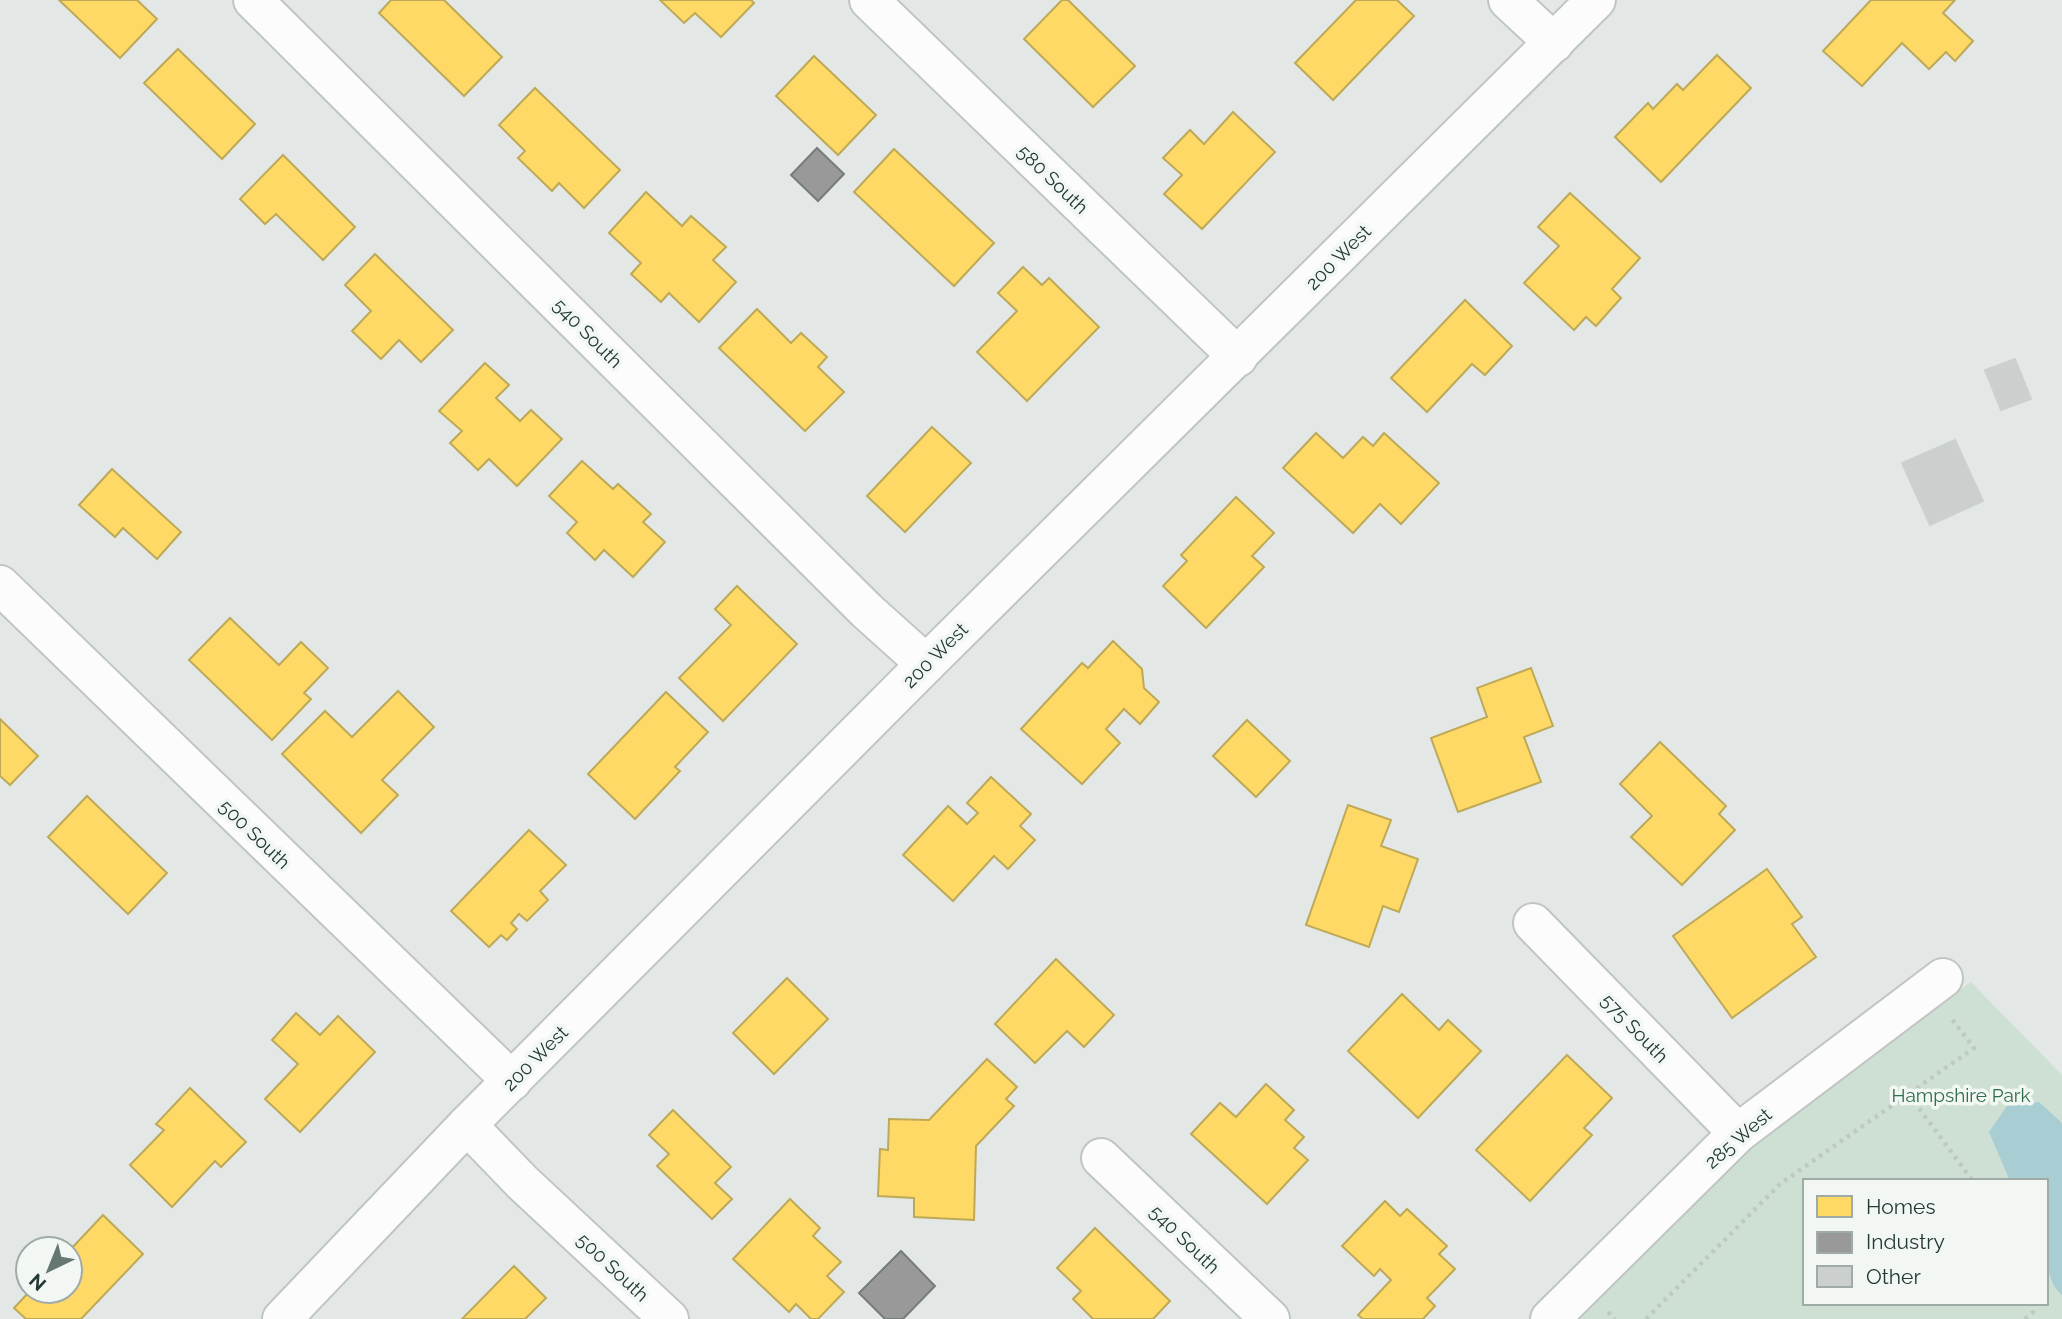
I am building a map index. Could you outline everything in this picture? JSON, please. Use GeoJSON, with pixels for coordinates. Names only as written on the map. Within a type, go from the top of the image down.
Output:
{"type":"FeatureCollection","features":[{"type":"Feature","properties":{"kind":"street","name":"540 South"},"geometry":{"type":"LineString","coordinates":[[253,0],[867,611],[926,664]]}},
{"type":"Feature","properties":{"kind":"street","name":"580 South"},"geometry":{"type":"LineString","coordinates":[[869,0],[1238,357]]}},
{"type":"Feature","properties":{"kind":"street"},"geometry":{"type":"LineString","coordinates":[[1508,0],[1554,43]]}},
{"type":"Feature","properties":{"kind":"street","name":"200 West"},"geometry":{"type":"LineString","coordinates":[[282,1319],[467,1125],[926,664],[1596,0]]}},
{"type":"Feature","properties":{"kind":"street","name":"500 South"},"geometry":{"type":"LineString","coordinates":[[0,585],[512,1081]]}},
{"type":"Feature","properties":{"kind":"street","name":"575 South"},"geometry":{"type":"LineString","coordinates":[[1533,923],[1738,1133]]}},
{"type":"Feature","properties":{"kind":"street","name":"285 West"},"geometry":{"type":"LineString","coordinates":[[1550,1319],[1738,1133],[1936,984]]}},
{"type":"Feature","properties":{"kind":"street","name":"500 South"},"geometry":{"type":"LineString","coordinates":[[467,1125],[522,1182],[668,1319]]}},
{"type":"Feature","properties":{"kind":"street","name":"540 South"},"geometry":{"type":"LineString","coordinates":[[1101,1158],[1270,1319]]}},
{"type":"Feature","properties":{"kind":"path"},"geometry":{"type":"LineString","coordinates":[[1646,1319],[1780,1184],[1974,1048],[1936,984]]}},
{"type":"Feature","properties":{"kind":"path"},"geometry":{"type":"LineString","coordinates":[[1909,1095],[1972,1179]]}},
{"type":"Feature","properties":{"kind":"path"},"geometry":{"type":"LineString","coordinates":[[2025,1319],[2033,1312],[2031,1305]]}},
{"type":"Feature","properties":{"kind":"green space","name":"Hampshire Park"},"geometry":{"type":"Polygon","coordinates":[[[1971,982],[2062,1075],[2062,1319],[1582,1319],[1573,1311],[1735,1151],[1971,982]]]}},
{"type":"Feature","properties":{"kind":"water"},"geometry":{"type":"Polygon","coordinates":[[[2039,1102],[2062,1123],[2062,1295],[2054,1286],[2048,1268],[2048,1179],[2009,1179],[1989,1132],[2007,1106],[2039,1102]]]}},
{"type":"Feature","properties":{"kind":"building: Homes"},"geometry":{"type":"Polygon","coordinates":[[[59,0],[137,0],[157,19],[120,58],[59,0]]]}},
{"type":"Feature","properties":{"kind":"building: Homes"},"geometry":{"type":"Polygon","coordinates":[[[391,0],[444,0],[502,57],[464,96],[379,13],[391,0]]]}},
{"type":"Feature","properties":{"kind":"building: Homes"},"geometry":{"type":"Polygon","coordinates":[[[660,0],[751,0],[754,3],[721,37],[695,13],[684,23],[660,0]]]}},
{"type":"Feature","properties":{"kind":"building: Homes"},"geometry":{"type":"Polygon","coordinates":[[[1062,0],[1068,0],[1135,66],[1093,107],[1024,39],[1062,0]]]}},
{"type":"Feature","properties":{"kind":"building: Homes"},"geometry":{"type":"Polygon","coordinates":[[[1356,0],[1397,0],[1414,16],[1333,100],[1295,63],[1356,0]]]}},
{"type":"Feature","properties":{"kind":"building: Homes"},"geometry":{"type":"Polygon","coordinates":[[[1871,0],[1955,0],[1943,13],[1973,41],[1955,61],[1946,52],[1929,69],[1902,43],[1862,86],[1823,51],[1871,0]]]}},
{"type":"Feature","properties":{"kind":"building: Homes"},"geometry":{"type":"Polygon","coordinates":[[[178,49],[255,124],[222,159],[144,83],[178,49]]]}},
{"type":"Feature","properties":{"kind":"building: Homes"},"geometry":{"type":"Polygon","coordinates":[[[1717,55],[1751,88],[1661,182],[1615,137],[1648,103],[1653,109],[1677,84],[1683,90],[1717,55]]]}},
{"type":"Feature","properties":{"kind":"building: Homes"},"geometry":{"type":"Polygon","coordinates":[[[814,56],[876,115],[838,155],[776,96],[814,56]]]}},
{"type":"Feature","properties":{"kind":"building: Homes"},"geometry":{"type":"Polygon","coordinates":[[[535,88],[620,170],[584,208],[559,183],[552,191],[518,158],[525,151],[499,125],[535,88]]]}},
{"type":"Feature","properties":{"kind":"building: Homes"},"geometry":{"type":"Polygon","coordinates":[[[1233,112],[1275,152],[1202,229],[1164,194],[1182,175],[1163,158],[1190,130],[1204,144],[1233,112]]]}},
{"type":"Feature","properties":{"kind":"building: Homes"},"geometry":{"type":"Polygon","coordinates":[[[894,149],[994,243],[954,286],[854,192],[894,149]]]}},
{"type":"Feature","properties":{"kind":"building: Homes"},"geometry":{"type":"Polygon","coordinates":[[[283,155],[355,227],[323,260],[276,214],[265,224],[240,199],[283,155]]]}},
{"type":"Feature","properties":{"kind":"building: Homes"},"geometry":{"type":"Polygon","coordinates":[[[646,192],[682,226],[691,216],[726,247],[713,260],[736,282],[699,322],[669,293],[661,302],[631,274],[641,263],[609,233],[646,192]]]}},
{"type":"Feature","properties":{"kind":"building: Homes"},"geometry":{"type":"Polygon","coordinates":[[[1570,193],[1640,258],[1612,289],[1621,298],[1596,326],[1586,317],[1574,330],[1524,283],[1559,246],[1538,227],[1570,193]]]}},
{"type":"Feature","properties":{"kind":"building: Homes"},"geometry":{"type":"Polygon","coordinates":[[[375,254],[453,330],[421,362],[399,340],[381,359],[352,331],[371,311],[345,285],[375,254]]]}},
{"type":"Feature","properties":{"kind":"building: Homes"},"geometry":{"type":"Polygon","coordinates":[[[1023,267],[1042,285],[1049,278],[1099,327],[1027,401],[977,352],[1017,311],[998,293],[1023,267]]]}},
{"type":"Feature","properties":{"kind":"building: Homes"},"geometry":{"type":"Polygon","coordinates":[[[1465,300],[1512,346],[1485,375],[1472,364],[1427,412],[1391,378],[1465,300]]]}},
{"type":"Feature","properties":{"kind":"building: Homes"},"geometry":{"type":"Polygon","coordinates":[[[757,309],[791,343],[801,333],[827,357],[818,367],[844,392],[805,431],[719,348],[757,309]]]}},
{"type":"Feature","properties":{"kind":"building: Homes"},"geometry":{"type":"Polygon","coordinates":[[[485,363],[509,385],[496,398],[520,421],[531,410],[562,439],[517,486],[489,459],[478,470],[450,443],[462,431],[439,411],[485,363]]]}},
{"type":"Feature","properties":{"kind":"building: Homes"},"geometry":{"type":"Polygon","coordinates":[[[932,427],[971,463],[905,532],[867,496],[932,427]]]}},
{"type":"Feature","properties":{"kind":"building: Homes"},"geometry":{"type":"Polygon","coordinates":[[[1316,433],[1343,458],[1363,437],[1373,446],[1384,433],[1439,483],[1401,524],[1380,504],[1353,533],[1283,468],[1316,433]]]}},
{"type":"Feature","properties":{"kind":"building: Homes"},"geometry":{"type":"Polygon","coordinates":[[[582,461],[613,489],[618,484],[651,514],[643,522],[665,542],[633,577],[604,550],[595,560],[567,533],[577,522],[549,496],[582,461]]]}},
{"type":"Feature","properties":{"kind":"building: Homes"},"geometry":{"type":"Polygon","coordinates":[[[112,469],[181,532],[157,559],[123,528],[115,537],[79,505],[112,469]]]}},
{"type":"Feature","properties":{"kind":"building: Homes"},"geometry":{"type":"Polygon","coordinates":[[[1236,497],[1274,533],[1252,556],[1264,567],[1206,628],[1163,586],[1187,561],[1181,555],[1236,497]]]}},
{"type":"Feature","properties":{"kind":"building: Homes"},"geometry":{"type":"Polygon","coordinates":[[[737,586],[797,644],[723,721],[679,678],[731,625],[715,609],[737,586]]]}},
{"type":"Feature","properties":{"kind":"building: Homes"},"geometry":{"type":"Polygon","coordinates":[[[230,618],[279,665],[301,642],[328,668],[304,693],[311,699],[272,740],[189,660],[230,618]]]}},
{"type":"Feature","properties":{"kind":"building: Homes"},"geometry":{"type":"Polygon","coordinates":[[[1113,641],[1142,669],[1144,688],[1159,702],[1140,724],[1124,709],[1106,729],[1120,743],[1082,784],[1021,729],[1082,663],[1088,668],[1113,641]]]}},
{"type":"Feature","properties":{"kind":"building: Homes"},"geometry":{"type":"Polygon","coordinates":[[[1531,668],[1553,726],[1524,737],[1541,782],[1458,812],[1431,738],[1487,717],[1477,688],[1531,668]]]}},
{"type":"Feature","properties":{"kind":"building: Homes"},"geometry":{"type":"Polygon","coordinates":[[[398,691],[434,727],[382,780],[398,795],[361,833],[282,754],[325,711],[352,737],[398,691]]]}},
{"type":"Feature","properties":{"kind":"building: Homes"},"geometry":{"type":"Polygon","coordinates":[[[666,692],[708,732],[675,767],[680,771],[635,819],[588,774],[666,692]]]}},
{"type":"Feature","properties":{"kind":"building: Homes"},"geometry":{"type":"Polygon","coordinates":[[[0,719],[38,756],[10,785],[0,776],[0,719]]]}},
{"type":"Feature","properties":{"kind":"building: Homes"},"geometry":{"type":"Polygon","coordinates":[[[1247,720],[1290,761],[1256,797],[1213,756],[1247,720]]]}},
{"type":"Feature","properties":{"kind":"building: Homes"},"geometry":{"type":"Polygon","coordinates":[[[1660,742],[1726,806],[1719,814],[1735,830],[1682,885],[1631,837],[1652,816],[1620,784],[1660,742]]]}},
{"type":"Feature","properties":{"kind":"building: Homes"},"geometry":{"type":"Polygon","coordinates":[[[991,777],[1031,814],[1020,826],[1035,840],[1008,869],[994,856],[953,901],[903,855],[948,806],[967,824],[978,813],[967,803],[991,777]]]}},
{"type":"Feature","properties":{"kind":"building: Homes"},"geometry":{"type":"Polygon","coordinates":[[[87,796],[167,873],[128,914],[48,837],[87,796]]]}},
{"type":"Feature","properties":{"kind":"building: Homes"},"geometry":{"type":"Polygon","coordinates":[[[1348,805],[1391,820],[1381,846],[1418,859],[1399,912],[1383,906],[1369,947],[1306,925],[1348,805]]]}},
{"type":"Feature","properties":{"kind":"building: Homes"},"geometry":{"type":"Polygon","coordinates":[[[529,830],[566,865],[540,891],[548,900],[527,921],[519,914],[511,923],[517,929],[507,940],[501,935],[489,947],[451,911],[529,830]]]}},
{"type":"Feature","properties":{"kind":"building: Homes"},"geometry":{"type":"Polygon","coordinates":[[[1767,869],[1802,917],[1792,924],[1816,957],[1732,1018],[1673,936],[1767,869]]]}},
{"type":"Feature","properties":{"kind":"building: Homes"},"geometry":{"type":"Polygon","coordinates":[[[1056,959],[1114,1015],[1084,1047],[1067,1031],[1035,1063],[995,1024],[1056,959]]]}},
{"type":"Feature","properties":{"kind":"building: Homes"},"geometry":{"type":"Polygon","coordinates":[[[787,978],[828,1019],[774,1074],[733,1033],[787,978]]]}},
{"type":"Feature","properties":{"kind":"building: Homes"},"geometry":{"type":"Polygon","coordinates":[[[1402,994],[1439,1030],[1448,1020],[1481,1051],[1418,1118],[1348,1051],[1402,994]]]}},
{"type":"Feature","properties":{"kind":"building: Homes"},"geometry":{"type":"Polygon","coordinates":[[[296,1013],[320,1035],[338,1016],[375,1052],[300,1132],[265,1099],[298,1064],[272,1040],[296,1013]]]}},
{"type":"Feature","properties":{"kind":"building: Homes"},"geometry":{"type":"Polygon","coordinates":[[[1567,1055],[1612,1098],[1584,1128],[1592,1135],[1530,1201],[1476,1150],[1567,1055]]]}},
{"type":"Feature","properties":{"kind":"building: Homes"},"geometry":{"type":"Polygon","coordinates":[[[987,1059],[1017,1087],[1006,1099],[1014,1106],[976,1146],[974,1220],[914,1217],[914,1198],[878,1196],[880,1149],[888,1150],[889,1119],[929,1120],[987,1059]]]}},
{"type":"Feature","properties":{"kind":"building: Homes"},"geometry":{"type":"Polygon","coordinates":[[[1266,1084],[1294,1110],[1285,1120],[1304,1137],[1294,1148],[1308,1160],[1267,1204],[1191,1134],[1220,1103],[1236,1117],[1266,1084]]]}},
{"type":"Feature","properties":{"kind":"building: Homes"},"geometry":{"type":"Polygon","coordinates":[[[190,1088],[246,1142],[221,1167],[215,1161],[172,1207],[130,1165],[164,1130],[156,1124],[190,1088]]]}},
{"type":"Feature","properties":{"kind":"building: Homes"},"geometry":{"type":"Polygon","coordinates":[[[673,1110],[731,1167],[715,1183],[732,1199],[712,1219],[657,1166],[669,1154],[649,1135],[673,1110]]]}},
{"type":"Feature","properties":{"kind":"building: Homes"},"geometry":{"type":"Polygon","coordinates":[[[790,1199],[820,1228],[813,1236],[841,1262],[827,1276],[844,1292],[818,1319],[811,1319],[796,1304],[789,1312],[733,1259],[790,1199]]]}},
{"type":"Feature","properties":{"kind":"building: Homes"},"geometry":{"type":"Polygon","coordinates":[[[1385,1201],[1400,1216],[1407,1209],[1447,1246],[1439,1254],[1455,1269],[1427,1298],[1435,1306],[1423,1319],[1363,1319],[1358,1315],[1391,1280],[1380,1269],[1374,1276],[1342,1246],[1385,1201]]]}},
{"type":"Feature","properties":{"kind":"building: Homes"},"geometry":{"type":"Polygon","coordinates":[[[103,1215],[143,1254],[81,1319],[26,1319],[14,1308],[17,1305],[84,1305],[84,1235],[103,1215]]]}},
{"type":"Feature","properties":{"kind":"building: Homes"},"geometry":{"type":"Polygon","coordinates":[[[1095,1228],[1170,1301],[1153,1319],[1093,1319],[1073,1299],[1081,1291],[1057,1268],[1095,1228]]]}},
{"type":"Feature","properties":{"kind":"building: Homes"},"geometry":{"type":"Polygon","coordinates":[[[514,1266],[546,1298],[525,1319],[462,1319],[514,1266]]]}},
{"type":"Feature","properties":{"kind":"building: Industry"},"geometry":{"type":"Polygon","coordinates":[[[817,148],[844,174],[818,201],[791,175],[817,148]]]}},
{"type":"Feature","properties":{"kind":"building: Industry"},"geometry":{"type":"Polygon","coordinates":[[[901,1251],[935,1286],[903,1319],[885,1319],[859,1293],[901,1251]]]}},
{"type":"Feature","properties":{"kind":"building: Other"},"geometry":{"type":"Polygon","coordinates":[[[2015,359],[2031,399],[2001,410],[1985,370],[2015,359]]]}},
{"type":"Feature","properties":{"kind":"building: Other"},"geometry":{"type":"Polygon","coordinates":[[[1955,440],[1983,501],[1930,525],[1902,463],[1955,440]]]}}]}
